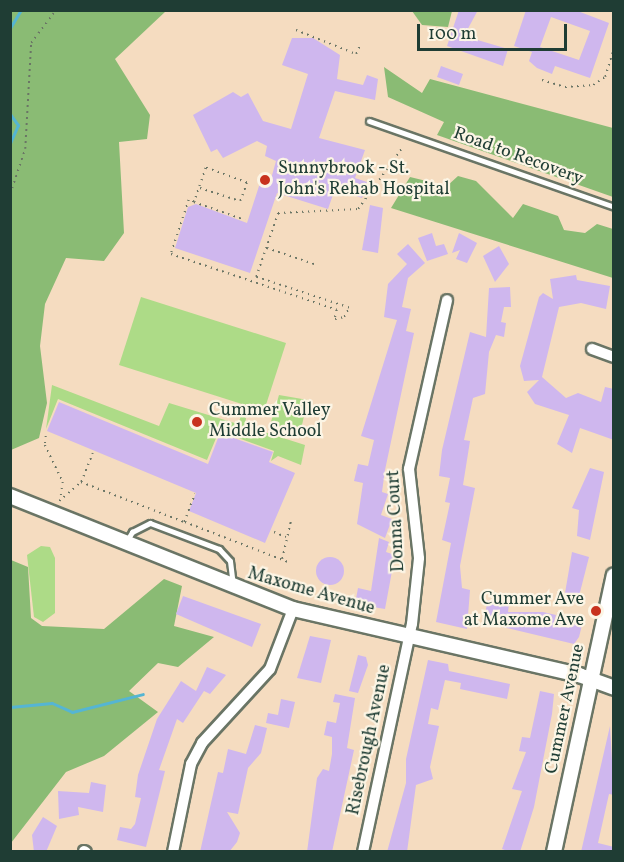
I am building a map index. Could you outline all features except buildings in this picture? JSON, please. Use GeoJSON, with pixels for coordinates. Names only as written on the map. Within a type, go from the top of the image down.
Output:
{"type":"FeatureCollection","features":[{"type":"Feature","properties":{"kind":"street","name":"Donna Court"},"geometry":{"type":"LineString","coordinates":[[410,636],[418,558],[409,469],[447,300]]}},
{"type":"Feature","properties":{"kind":"street"},"geometry":{"type":"LineString","coordinates":[[592,349],[614,357]]}},
{"type":"Feature","properties":{"kind":"street","name":"Maxome Avenue"},"geometry":{"type":"LineString","coordinates":[[10,496],[233,589],[293,609],[591,680],[614,688]]}},
{"type":"Feature","properties":{"kind":"street","name":"Cummer Avenue"},"geometry":{"type":"LineString","coordinates":[[554,852],[614,575]]}},
{"type":"Feature","properties":{"kind":"street"},"geometry":{"type":"LineString","coordinates":[[172,852],[191,764],[202,743],[249,697],[270,669],[293,609]]}},
{"type":"Feature","properties":{"kind":"street","name":"Risebrough Avenue"},"geometry":{"type":"LineString","coordinates":[[363,852],[410,636]]}},
{"type":"Feature","properties":{"kind":"lane","name":"Road to Recovery"},"geometry":{"type":"LineString","coordinates":[[369,121],[614,207]]}},
{"type":"Feature","properties":{"kind":"lane"},"geometry":{"type":"LineString","coordinates":[[125,544],[132,532],[150,523],[219,549],[230,561],[233,589]]}},
{"type":"Feature","properties":{"kind":"path"},"geometry":{"type":"LineString","coordinates":[[10,194],[25,148],[31,43],[56,10]]}},
{"type":"Feature","properties":{"kind":"path"},"geometry":{"type":"LineString","coordinates":[[296,30],[356,54],[360,45]]}},
{"type":"Feature","properties":{"kind":"path"},"geometry":{"type":"LineString","coordinates":[[542,80],[565,87],[593,85],[604,77],[614,47]]}},
{"type":"Feature","properties":{"kind":"path"},"geometry":{"type":"LineString","coordinates":[[246,220],[189,200],[171,254],[337,310],[335,319],[344,317],[349,308],[256,277],[278,213],[358,209],[402,148]]}},
{"type":"Feature","properties":{"kind":"path"},"geometry":{"type":"LineString","coordinates":[[195,202],[206,168],[247,183],[240,201],[200,188]]}},
{"type":"Feature","properties":{"kind":"path"},"geometry":{"type":"LineString","coordinates":[[266,248],[314,264]]}},
{"type":"Feature","properties":{"kind":"path"},"geometry":{"type":"LineString","coordinates":[[46,436],[45,444],[63,482],[58,502]]}},
{"type":"Feature","properties":{"kind":"path"},"geometry":{"type":"LineString","coordinates":[[61,496],[81,482],[93,453]]}},
{"type":"Feature","properties":{"kind":"path"},"geometry":{"type":"LineString","coordinates":[[81,482],[288,562]]}},
{"type":"Feature","properties":{"kind":"path"},"geometry":{"type":"LineString","coordinates":[[184,522],[195,494]]}},
{"type":"Feature","properties":{"kind":"path"},"geometry":{"type":"LineString","coordinates":[[282,560],[291,520]]}},
{"type":"Feature","properties":{"kind":"path"},"geometry":{"type":"LineString","coordinates":[[274,532],[287,537]]}},
{"type":"Feature","properties":{"kind":"green space"},"geometry":{"type":"Polygon","coordinates":[[[10,11],[166,11],[115,59],[150,115],[147,139],[119,142],[124,233],[104,261],[66,258],[45,304],[40,346],[47,403],[39,438],[11,450],[10,11]]]}},
{"type":"Feature","properties":{"kind":"green space"},"geometry":{"type":"Polygon","coordinates":[[[412,11],[452,11],[448,27],[422,25],[412,11]]]}},
{"type":"Feature","properties":{"kind":"green space"},"geometry":{"type":"Polygon","coordinates":[[[384,67],[422,93],[430,79],[613,128],[613,197],[437,135],[444,122],[388,97],[384,67]]]}},
{"type":"Feature","properties":{"kind":"green space"},"geometry":{"type":"Polygon","coordinates":[[[458,176],[476,181],[513,218],[523,204],[558,216],[564,230],[585,233],[597,224],[613,229],[613,278],[391,208],[410,177],[447,186],[458,176]]]}},
{"type":"Feature","properties":{"kind":"green space"},"geometry":{"type":"Polygon","coordinates":[[[141,297],[286,343],[264,411],[119,365],[141,297]]]}},
{"type":"Feature","properties":{"kind":"green space"},"geometry":{"type":"Polygon","coordinates":[[[52,385],[159,426],[169,403],[238,424],[241,416],[246,418],[245,426],[305,445],[301,465],[278,456],[271,461],[274,451],[219,431],[207,460],[58,399],[46,429],[52,385]]]}},
{"type":"Feature","properties":{"kind":"green space"},"geometry":{"type":"Polygon","coordinates":[[[279,395],[308,400],[300,433],[270,425],[279,395]]]}},
{"type":"Feature","properties":{"kind":"green space"},"geometry":{"type":"Polygon","coordinates":[[[41,546],[50,547],[55,558],[55,613],[43,622],[34,617],[27,555],[41,546]]]}},
{"type":"Feature","properties":{"kind":"green space"},"geometry":{"type":"Polygon","coordinates":[[[11,560],[28,567],[31,618],[42,626],[104,629],[164,579],[182,586],[174,626],[214,637],[178,667],[158,663],[129,691],[158,712],[104,756],[66,772],[11,843],[11,560]]]}},
{"type":"Feature","properties":{"kind":"waterway"},"geometry":{"type":"LineString","coordinates":[[10,28],[21,10]]}},
{"type":"Feature","properties":{"kind":"waterway"},"geometry":{"type":"LineString","coordinates":[[10,29],[10,42]]}},
{"type":"Feature","properties":{"kind":"waterway"},"geometry":{"type":"LineString","coordinates":[[10,114],[18,125],[10,143]]}},
{"type":"Feature","properties":{"kind":"waterway"},"geometry":{"type":"LineString","coordinates":[[10,707],[52,703],[72,712],[143,694]]}},
{"type":"Feature","properties":{"kind":"waterway"},"geometry":{"type":"LineString","coordinates":[[10,741],[10,754]]}},
{"type":"Feature","properties":{"kind":"place","name":"Sunnybrook - St. John's Rehab Hospital"},"geometry":{"type":"Point","coordinates":[265,180]}},
{"type":"Feature","properties":{"kind":"place","name":"Cummer Valley Middle School"},"geometry":{"type":"Point","coordinates":[197,422]}},
{"type":"Feature","properties":{"kind":"place","name":"Cummer Ave at Maxome Ave"},"geometry":{"type":"Point","coordinates":[596,611]}}]}
